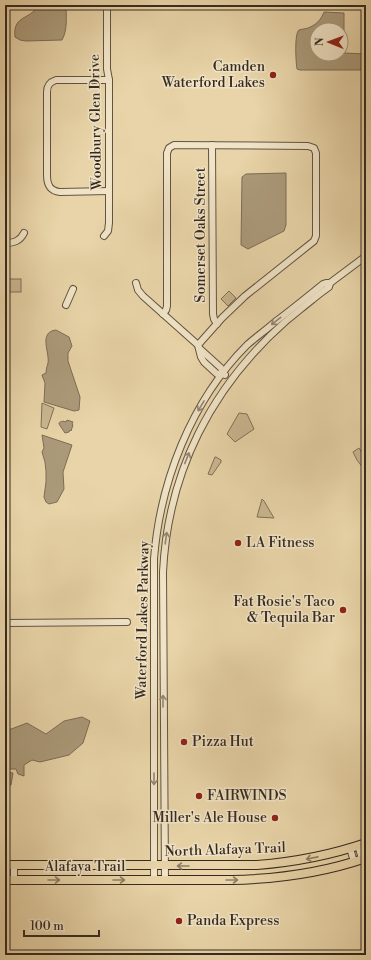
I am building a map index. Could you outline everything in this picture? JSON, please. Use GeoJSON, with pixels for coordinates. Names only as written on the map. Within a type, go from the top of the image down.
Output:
{"type":"FeatureCollection","features":[{"type":"Feature","properties":{"kind":"main road","name":"North Alafaya Trail"},"geometry":{"type":"LineString","coordinates":[[154,866],[242,866],[276,863],[320,856],[358,846]]}},
{"type":"Feature","properties":{"kind":"main road","name":"North Alafaya Trail"},"geometry":{"type":"LineString","coordinates":[[165,880],[249,880],[273,878],[316,872],[364,859]]}},
{"type":"Feature","properties":{"kind":"main road","name":"Alafaya Trail"},"geometry":{"type":"LineString","coordinates":[[5,865],[154,866]]}},
{"type":"Feature","properties":{"kind":"main road","name":"Alafaya Trail"},"geometry":{"type":"LineString","coordinates":[[9,880],[165,880]]}},
{"type":"Feature","properties":{"kind":"street","name":"Woodbury Glen Drive"},"geometry":{"type":"LineString","coordinates":[[104,236],[109,227],[109,80],[107,69],[107,5]]}},
{"type":"Feature","properties":{"kind":"street"},"geometry":{"type":"LineString","coordinates":[[109,80],[56,80],[49,84],[47,92],[47,176],[49,186],[60,192],[109,191]]}},
{"type":"Feature","properties":{"kind":"street"},"geometry":{"type":"LineString","coordinates":[[163,314],[167,306],[167,151],[169,148],[174,145],[308,146],[314,148],[316,153],[316,236],[314,241],[253,288],[217,324],[199,346]]}},
{"type":"Feature","properties":{"kind":"street","name":"Somerset Oaks Street"},"geometry":{"type":"LineString","coordinates":[[212,145],[213,314],[217,324]]}},
{"type":"Feature","properties":{"kind":"street"},"geometry":{"type":"LineString","coordinates":[[5,243],[17,241],[24,233]]}},
{"type":"Feature","properties":{"kind":"street","name":"Waterford Lakes Parkway"},"geometry":{"type":"LineString","coordinates":[[165,880],[163,572],[166,535],[174,495],[198,434],[211,410],[243,365],[268,338],[293,315],[329,287],[330,283],[366,256]]}},
{"type":"Feature","properties":{"kind":"street"},"geometry":{"type":"LineString","coordinates":[[136,283],[140,294],[199,346],[201,357],[204,362],[217,374],[223,374],[231,380]]}},
{"type":"Feature","properties":{"kind":"street","name":"Waterford Lakes Parkway"},"geometry":{"type":"LineString","coordinates":[[154,880],[154,559],[155,540],[165,492],[184,439],[196,415],[223,374],[246,346],[257,336],[323,284],[330,283]]}},
{"type":"Feature","properties":{"kind":"street"},"geometry":{"type":"LineString","coordinates":[[66,305],[73,289]]}},
{"type":"Feature","properties":{"kind":"street"},"geometry":{"type":"LineString","coordinates":[[165,492],[174,495]]}},
{"type":"Feature","properties":{"kind":"street"},"geometry":{"type":"LineString","coordinates":[[5,623],[127,622]]}},
{"type":"Feature","properties":{"kind":"street"},"geometry":{"type":"LineString","coordinates":[[154,713],[158,720],[158,762],[164,773]]}},
{"type":"Feature","properties":{"kind":"street"},"geometry":{"type":"LineString","coordinates":[[358,846],[364,859]]}},
{"type":"Feature","properties":{"kind":"street"},"geometry":{"type":"LineString","coordinates":[[354,862],[358,846]]}},
{"type":"Feature","properties":{"kind":"street"},"geometry":{"type":"LineString","coordinates":[[9,880],[14,865]]}},
{"type":"Feature","properties":{"kind":"shaded area"},"geometry":{"type":"Polygon","coordinates":[[[36,5],[66,5],[66,27],[62,40],[26,41],[15,37],[18,22],[32,13],[36,9],[36,5]]]}},
{"type":"Feature","properties":{"kind":"shaded area"},"geometry":{"type":"Polygon","coordinates":[[[324,12],[344,13],[344,22],[318,22],[324,12]]]}},
{"type":"Feature","properties":{"kind":"shaded area"},"geometry":{"type":"Polygon","coordinates":[[[309,28],[309,62],[349,62],[349,53],[366,54],[364,65],[366,65],[366,70],[297,69],[296,37],[299,30],[309,28]]]}},
{"type":"Feature","properties":{"kind":"shaded area"},"geometry":{"type":"Polygon","coordinates":[[[286,173],[286,225],[284,231],[248,249],[241,245],[242,177],[246,174],[286,173]]]}},
{"type":"Feature","properties":{"kind":"shaded area"},"geometry":{"type":"Polygon","coordinates":[[[5,279],[21,279],[21,292],[5,292],[5,279]]]}},
{"type":"Feature","properties":{"kind":"shaded area"},"geometry":{"type":"Polygon","coordinates":[[[229,291],[236,298],[228,306],[221,299],[229,291]]]}},
{"type":"Feature","properties":{"kind":"shaded area"},"geometry":{"type":"Polygon","coordinates":[[[56,330],[69,337],[72,346],[68,353],[68,361],[80,397],[79,410],[74,411],[44,402],[45,383],[42,375],[46,373],[48,363],[46,339],[47,335],[56,330]]]}},
{"type":"Feature","properties":{"kind":"shaded area"},"geometry":{"type":"Polygon","coordinates":[[[42,403],[54,408],[47,429],[41,427],[42,403]]]}},
{"type":"Feature","properties":{"kind":"shaded area"},"geometry":{"type":"Polygon","coordinates":[[[239,413],[247,414],[254,429],[235,442],[227,434],[239,413]]]}},
{"type":"Feature","properties":{"kind":"shaded area"},"geometry":{"type":"Polygon","coordinates":[[[67,420],[73,422],[73,425],[71,431],[70,430],[69,432],[65,433],[59,423],[63,421],[66,422],[67,420]]]}},
{"type":"Feature","properties":{"kind":"shaded area"},"geometry":{"type":"Polygon","coordinates":[[[42,435],[72,445],[63,472],[64,489],[57,502],[49,504],[46,502],[44,497],[46,471],[42,452],[44,448],[42,435]]]}},
{"type":"Feature","properties":{"kind":"shaded area"},"geometry":{"type":"Polygon","coordinates":[[[359,448],[366,460],[366,472],[353,452],[359,448]]]}},
{"type":"Feature","properties":{"kind":"shaded area"},"geometry":{"type":"Polygon","coordinates":[[[215,457],[221,460],[221,462],[212,475],[208,474],[215,457]]]}},
{"type":"Feature","properties":{"kind":"shaded area"},"geometry":{"type":"Polygon","coordinates":[[[262,499],[264,501],[274,518],[257,517],[262,499]]]}},
{"type":"Feature","properties":{"kind":"shaded area"},"geometry":{"type":"Polygon","coordinates":[[[82,717],[90,721],[83,743],[69,755],[40,762],[32,760],[24,765],[24,776],[18,774],[16,769],[5,769],[5,730],[6,731],[27,723],[46,734],[64,721],[82,717]]]}},
{"type":"Feature","properties":{"kind":"shaded area"},"geometry":{"type":"Polygon","coordinates":[[[7,772],[13,773],[11,785],[6,784],[7,772]]]}},
{"type":"Feature","properties":{"kind":"place","name":"Camden Waterford Lakes"},"geometry":{"type":"Point","coordinates":[273,75]}},
{"type":"Feature","properties":{"kind":"place","name":"LA Fitness"},"geometry":{"type":"Point","coordinates":[238,543]}},
{"type":"Feature","properties":{"kind":"place","name":"Fat Rosie's Taco & Tequila Bar"},"geometry":{"type":"Point","coordinates":[343,610]}},
{"type":"Feature","properties":{"kind":"place","name":"Pizza Hut"},"geometry":{"type":"Point","coordinates":[184,742]}},
{"type":"Feature","properties":{"kind":"place","name":"FAIRWINDS"},"geometry":{"type":"Point","coordinates":[199,796]}},
{"type":"Feature","properties":{"kind":"place","name":"Miller's Ale House"},"geometry":{"type":"Point","coordinates":[275,818]}},
{"type":"Feature","properties":{"kind":"place","name":"Panda Express"},"geometry":{"type":"Point","coordinates":[179,921]}}]}
